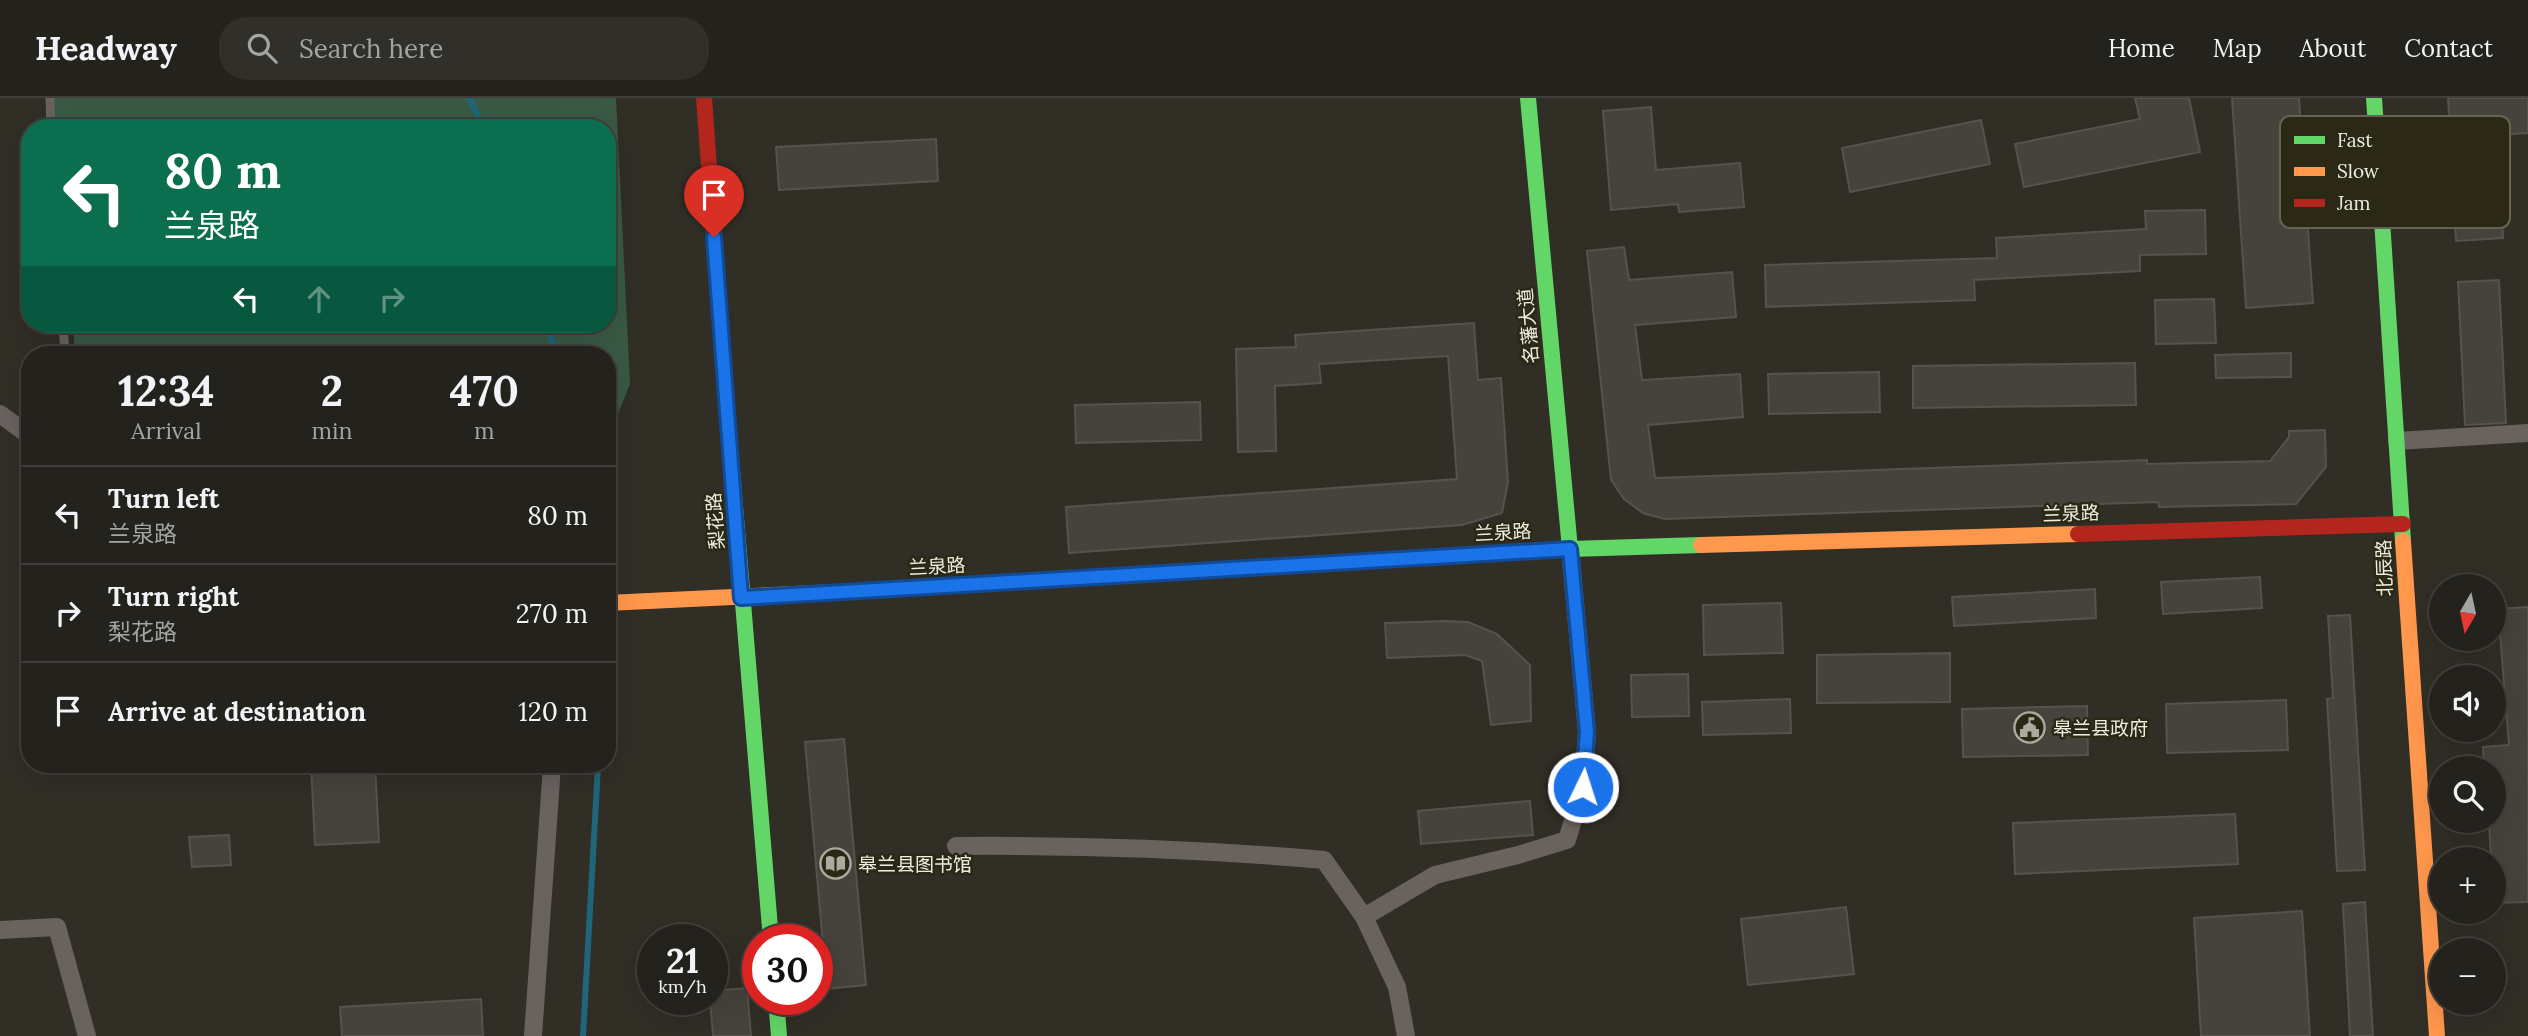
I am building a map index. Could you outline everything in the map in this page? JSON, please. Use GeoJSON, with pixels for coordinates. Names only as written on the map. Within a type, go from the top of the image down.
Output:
{"type":"FeatureCollection","features":[{"type":"Feature","properties":{"kind":"main road","name":"梨花路"},"geometry":{"type":"LineString","coordinates":[[704,98],[741,598],[770,924]]}},
{"type":"Feature","properties":{"kind":"main road","name":"名藩大道"},"geometry":{"type":"LineString","coordinates":[[1528,98],[1570,549]]}},
{"type":"Feature","properties":{"kind":"main road","name":"北辰路"},"geometry":{"type":"LineString","coordinates":[[2374,98],[2375,116]]}},
{"type":"Feature","properties":{"kind":"main road","name":"北辰路"},"geometry":{"type":"LineString","coordinates":[[2383,228],[2437,1036]]}},
{"type":"Feature","properties":{"kind":"main road","name":"兰泉路"},"geometry":{"type":"LineString","coordinates":[[616,603],[741,598],[1570,549],[2403,524]]}},
{"type":"Feature","properties":{"kind":"main road"},"geometry":{"type":"LineString","coordinates":[[777,1015],[779,1036]]}},
{"type":"Feature","properties":{"kind":"street"},"geometry":{"type":"LineString","coordinates":[[0,415],[21,430]]}},
{"type":"Feature","properties":{"kind":"street"},"geometry":{"type":"LineString","coordinates":[[2397,441],[2528,433]]}},
{"type":"Feature","properties":{"kind":"street"},"geometry":{"type":"LineString","coordinates":[[1364,917],[1435,875],[1567,840],[1583,787],[1587,732],[1570,549]]}},
{"type":"Feature","properties":{"kind":"street"},"geometry":{"type":"LineString","coordinates":[[533,1036],[551,773]]}},
{"type":"Feature","properties":{"kind":"street"},"geometry":{"type":"LineString","coordinates":[[956,846],[1065,845],[1199,850],[1324,860],[1364,917],[1397,987],[1406,1036]]}},
{"type":"Feature","properties":{"kind":"street"},"geometry":{"type":"LineString","coordinates":[[0,930],[57,927],[87,1036]]}},
{"type":"Feature","properties":{"kind":"lane"},"geometry":{"type":"LineString","coordinates":[[50,98],[51,119]]}},
{"type":"Feature","properties":{"kind":"green space"},"geometry":{"type":"Polygon","coordinates":[[[54,98],[616,98],[630,384],[616,419],[616,346],[74,346],[74,333],[616,333],[616,119],[55,119],[54,98]]]}},
{"type":"Feature","properties":{"kind":"building"},"geometry":{"type":"Polygon","coordinates":[[[2135,98],[2189,98],[2200,152],[2024,187],[2015,144],[2140,119],[2135,98]]]}},
{"type":"Feature","properties":{"kind":"building"},"geometry":{"type":"Polygon","coordinates":[[[2232,98],[2299,98],[2300,116],[2280,116],[2280,228],[2308,228],[2313,303],[2246,308],[2232,98]]]}},
{"type":"Feature","properties":{"kind":"building"},"geometry":{"type":"Polygon","coordinates":[[[2448,98],[2528,98],[2528,133],[2510,134],[2510,116],[2449,116],[2448,98]]]}},
{"type":"Feature","properties":{"kind":"building"},"geometry":{"type":"Polygon","coordinates":[[[1651,107],[1656,170],[1740,163],[1744,207],[1679,212],[1678,204],[1611,210],[1603,111],[1651,107]]]}},
{"type":"Feature","properties":{"kind":"building"},"geometry":{"type":"Polygon","coordinates":[[[1981,120],[1990,164],[1850,192],[1842,148],[1981,120]]]}},
{"type":"Feature","properties":{"kind":"building"},"geometry":{"type":"Polygon","coordinates":[[[936,139],[938,181],[779,190],[776,147],[936,139]]]}},
{"type":"Feature","properties":{"kind":"building"},"geometry":{"type":"Polygon","coordinates":[[[2205,210],[2206,254],[2140,255],[2140,271],[1974,280],[1975,300],[1766,307],[1765,265],[1997,258],[1996,238],[2146,229],[2145,211],[2205,210]]]}},
{"type":"Feature","properties":{"kind":"building"},"geometry":{"type":"Polygon","coordinates":[[[2455,228],[2502,228],[2503,238],[2456,241],[2455,228]]]}},
{"type":"Feature","properties":{"kind":"building"},"geometry":{"type":"Polygon","coordinates":[[[1624,247],[1629,280],[1732,272],[1736,317],[1635,325],[1642,380],[1740,374],[1743,417],[1648,425],[1655,478],[2147,460],[2147,464],[2270,461],[2289,437],[2289,431],[2325,430],[2326,467],[2296,504],[2159,507],[2158,502],[1665,519],[1643,513],[1624,499],[1611,480],[1587,251],[1624,247]]]}},
{"type":"Feature","properties":{"kind":"building"},"geometry":{"type":"Polygon","coordinates":[[[2499,280],[2506,423],[2465,425],[2458,282],[2499,280]]]}},
{"type":"Feature","properties":{"kind":"building"},"geometry":{"type":"Polygon","coordinates":[[[2214,299],[2216,343],[2156,344],[2155,300],[2214,299]]]}},
{"type":"Feature","properties":{"kind":"building"},"geometry":{"type":"Polygon","coordinates":[[[1474,323],[1478,380],[1501,378],[1508,482],[1502,513],[1462,525],[1069,553],[1066,507],[1457,479],[1448,356],[1319,364],[1321,383],[1275,386],[1276,451],[1238,452],[1236,349],[1296,347],[1295,335],[1474,323]]]}},
{"type":"Feature","properties":{"kind":"building"},"geometry":{"type":"Polygon","coordinates":[[[2291,353],[2291,377],[2216,378],[2215,355],[2291,353]]]}},
{"type":"Feature","properties":{"kind":"building"},"geometry":{"type":"Polygon","coordinates":[[[2135,363],[2136,405],[1913,408],[1913,366],[2135,363]]]}},
{"type":"Feature","properties":{"kind":"building"},"geometry":{"type":"Polygon","coordinates":[[[1879,372],[1880,412],[1769,414],[1768,374],[1879,372]]]}},
{"type":"Feature","properties":{"kind":"building"},"geometry":{"type":"Polygon","coordinates":[[[1200,402],[1201,440],[1076,443],[1075,405],[1200,402]]]}},
{"type":"Feature","properties":{"kind":"building"},"geometry":{"type":"Polygon","coordinates":[[[2260,577],[2262,608],[2163,614],[2161,582],[2260,577]]]}},
{"type":"Feature","properties":{"kind":"building"},"geometry":{"type":"Polygon","coordinates":[[[2095,589],[2096,618],[1954,626],[1952,597],[2095,589]]]}},
{"type":"Feature","properties":{"kind":"building"},"geometry":{"type":"Polygon","coordinates":[[[1781,603],[1783,653],[1704,655],[1703,605],[1781,603]]]}},
{"type":"Feature","properties":{"kind":"building"},"geometry":{"type":"Polygon","coordinates":[[[2528,607],[2528,902],[2506,903],[2506,847],[2490,847],[2490,833],[2506,833],[2506,756],[2483,756],[2483,747],[2509,745],[2506,665],[2503,665],[2501,651],[2506,651],[2506,608],[2528,607]]]}},
{"type":"Feature","properties":{"kind":"building"},"geometry":{"type":"Polygon","coordinates":[[[2350,615],[2365,870],[2337,871],[2327,699],[2333,698],[2328,616],[2350,615]]]}},
{"type":"Feature","properties":{"kind":"building"},"geometry":{"type":"Polygon","coordinates":[[[1468,622],[1497,634],[1530,665],[1531,721],[1491,725],[1482,661],[1465,655],[1387,658],[1385,623],[1468,622]]]}},
{"type":"Feature","properties":{"kind":"building"},"geometry":{"type":"Polygon","coordinates":[[[1950,653],[1950,702],[1817,703],[1817,655],[1950,653]]]}},
{"type":"Feature","properties":{"kind":"building"},"geometry":{"type":"Polygon","coordinates":[[[1688,674],[1689,716],[1632,717],[1631,675],[1688,674]]]}},
{"type":"Feature","properties":{"kind":"building"},"geometry":{"type":"Polygon","coordinates":[[[1790,699],[1791,733],[1703,735],[1702,702],[1790,699]]]}},
{"type":"Feature","properties":{"kind":"building"},"geometry":{"type":"Polygon","coordinates":[[[2286,700],[2288,750],[2167,753],[2166,704],[2286,700]]]}},
{"type":"Feature","properties":{"kind":"building"},"geometry":{"type":"Polygon","coordinates":[[[2087,706],[2088,755],[1963,757],[1962,709],[2087,706]]]}},
{"type":"Feature","properties":{"kind":"building","name":"皋兰县图书馆"},"geometry":{"type":"Polygon","coordinates":[[[844,739],[866,985],[833,988],[833,924],[821,924],[805,742],[844,739]]]}},
{"type":"Feature","properties":{"kind":"building"},"geometry":{"type":"Polygon","coordinates":[[[311,773],[375,773],[379,842],[315,845],[311,773]]]}},
{"type":"Feature","properties":{"kind":"building"},"geometry":{"type":"Polygon","coordinates":[[[1530,801],[1533,835],[1421,844],[1418,811],[1530,801]]]}},
{"type":"Feature","properties":{"kind":"building"},"geometry":{"type":"Polygon","coordinates":[[[2235,814],[2238,864],[2015,874],[2013,823],[2235,814]]]}},
{"type":"Feature","properties":{"kind":"building"},"geometry":{"type":"Polygon","coordinates":[[[229,835],[231,865],[192,867],[189,837],[229,835]]]}},
{"type":"Feature","properties":{"kind":"building"},"geometry":{"type":"Polygon","coordinates":[[[2365,902],[2373,1036],[2350,1036],[2343,904],[2365,902]]]}},
{"type":"Feature","properties":{"kind":"building"},"geometry":{"type":"Polygon","coordinates":[[[1846,907],[1854,974],[1748,985],[1741,919],[1846,907]]]}},
{"type":"Feature","properties":{"kind":"building"},"geometry":{"type":"Polygon","coordinates":[[[2302,911],[2310,1036],[2201,1036],[2194,918],[2302,911]]]}},
{"type":"Feature","properties":{"kind":"building"},"geometry":{"type":"Polygon","coordinates":[[[742,988],[742,1015],[749,1015],[751,1036],[713,1036],[711,1015],[728,1015],[728,990],[742,988]]]}},
{"type":"Feature","properties":{"kind":"building"},"geometry":{"type":"Polygon","coordinates":[[[481,999],[483,1036],[342,1036],[340,1007],[481,999]]]}},
{"type":"Feature","properties":{"kind":"waterway"},"geometry":{"type":"LineString","coordinates":[[469,98],[480,119]]}},
{"type":"Feature","properties":{"kind":"waterway"},"geometry":{"type":"LineString","coordinates":[[549,333],[554,346]]}},
{"type":"Feature","properties":{"kind":"waterway"},"geometry":{"type":"LineString","coordinates":[[583,1036],[598,773]]}},
{"type":"Feature","properties":{"kind":"traffic: fast"},"geometry":{"type":"LineString","coordinates":[[1528,98],[1570,549]]}},
{"type":"Feature","properties":{"kind":"traffic: fast"},"geometry":{"type":"LineString","coordinates":[[2374,98],[2375,116]]}},
{"type":"Feature","properties":{"kind":"traffic: fast"},"geometry":{"type":"LineString","coordinates":[[2383,228],[2403,541]]}},
{"type":"Feature","properties":{"kind":"traffic: fast"},"geometry":{"type":"LineString","coordinates":[[726,398],[770,924]]}},
{"type":"Feature","properties":{"kind":"traffic: fast"},"geometry":{"type":"LineString","coordinates":[[879,590],[1570,549],[1701,545]]}},
{"type":"Feature","properties":{"kind":"traffic: fast"},"geometry":{"type":"LineString","coordinates":[[777,1015],[779,1036]]}},
{"type":"Feature","properties":{"kind":"traffic: slow"},"geometry":{"type":"LineString","coordinates":[[1701,545],[2078,534]]}},
{"type":"Feature","properties":{"kind":"traffic: slow"},"geometry":{"type":"LineString","coordinates":[[2403,541],[2437,1036]]}},
{"type":"Feature","properties":{"kind":"traffic: slow"},"geometry":{"type":"LineString","coordinates":[[616,603],[879,590]]}},
{"type":"Feature","properties":{"kind":"traffic: jam"},"geometry":{"type":"LineString","coordinates":[[704,98],[726,398]]}},
{"type":"Feature","properties":{"kind":"traffic: jam"},"geometry":{"type":"LineString","coordinates":[[2078,534],[2403,524]]}},
{"type":"Feature","properties":{"kind":"place","name":"皋兰县政府"},"geometry":{"type":"Point","coordinates":[2030,728]}},
{"type":"Feature","properties":{"kind":"place","name":"皋兰县图书馆"},"geometry":{"type":"Point","coordinates":[835,864]}},
{"type":"Feature","properties":{"kind":"route"},"geometry":{"type":"LineString","coordinates":[[714,237],[741,598],[1570,549],[1587,732],[1583,787]]}}]}
